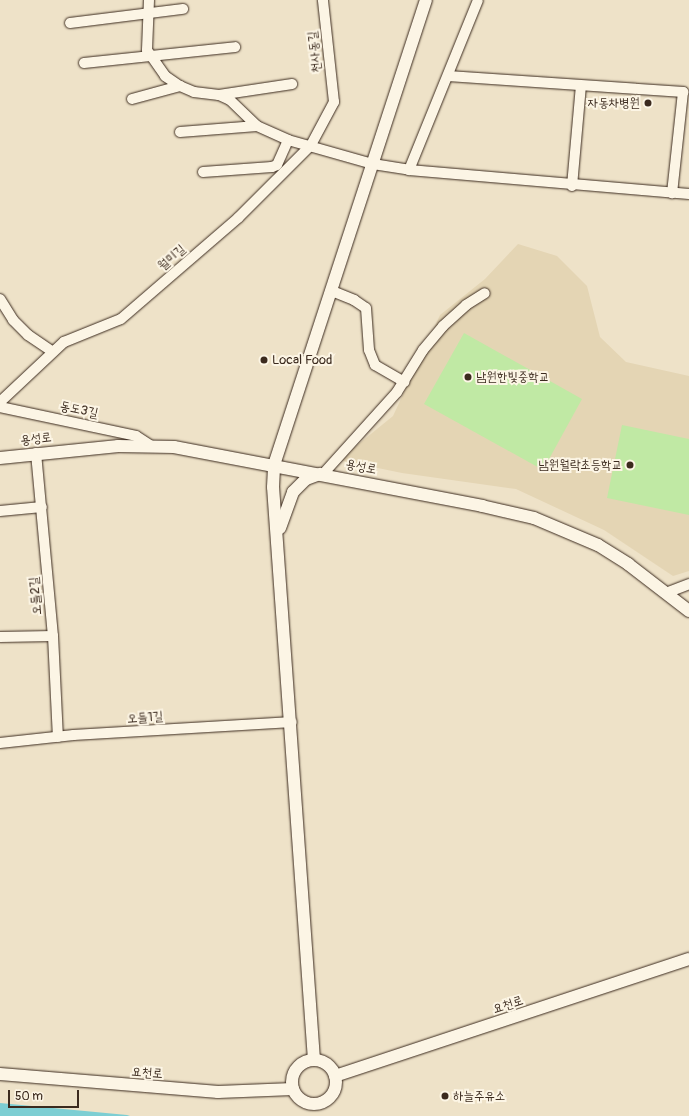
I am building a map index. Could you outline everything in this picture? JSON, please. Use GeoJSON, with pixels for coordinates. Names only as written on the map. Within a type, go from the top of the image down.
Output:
{"type":"FeatureCollection","features":[{"type":"Feature","properties":{"kind":"street"},"geometry":{"type":"LineString","coordinates":[[148,0],[147,50],[165,76],[180,86],[194,92],[219,95],[292,84]]}},
{"type":"Feature","properties":{"kind":"street","name":"천사동길"},"geometry":{"type":"LineString","coordinates":[[323,0],[334,102]]}},
{"type":"Feature","properties":{"kind":"street"},"geometry":{"type":"LineString","coordinates":[[409,170],[478,0]]}},
{"type":"Feature","properties":{"kind":"street"},"geometry":{"type":"LineString","coordinates":[[314,1060],[292,722],[278,531],[273,487],[274,465],[373,164],[423,3]]}},
{"type":"Feature","properties":{"kind":"street"},"geometry":{"type":"LineString","coordinates":[[70,23],[148,12],[184,9]]}},
{"type":"Feature","properties":{"kind":"street"},"geometry":{"type":"LineString","coordinates":[[84,63],[235,47]]}},
{"type":"Feature","properties":{"kind":"street"},"geometry":{"type":"LineString","coordinates":[[448,76],[683,92],[672,193]]}},
{"type":"Feature","properties":{"kind":"street"},"geometry":{"type":"LineString","coordinates":[[132,99],[180,86]]}},
{"type":"Feature","properties":{"kind":"street"},"geometry":{"type":"LineString","coordinates":[[572,186],[581,86]]}},
{"type":"Feature","properties":{"kind":"street"},"geometry":{"type":"LineString","coordinates":[[219,95],[240,108],[258,126],[288,140],[311,145],[373,164],[409,170],[572,186],[689,194]]}},
{"type":"Feature","properties":{"kind":"street","name":"월미길"},"geometry":{"type":"LineString","coordinates":[[0,402],[64,342],[121,319],[238,218],[311,145],[334,102]]}},
{"type":"Feature","properties":{"kind":"street"},"geometry":{"type":"LineString","coordinates":[[180,132],[258,126]]}},
{"type":"Feature","properties":{"kind":"street"},"geometry":{"type":"LineString","coordinates":[[203,172],[272,167],[277,165],[288,140]]}},
{"type":"Feature","properties":{"kind":"street"},"geometry":{"type":"LineString","coordinates":[[332,291],[354,300],[366,308],[369,350],[375,365],[404,382]]}},
{"type":"Feature","properties":{"kind":"street"},"geometry":{"type":"LineString","coordinates":[[278,531],[296,488],[306,479],[323,474],[404,382],[423,350],[443,326],[466,305],[485,293]]}},
{"type":"Feature","properties":{"kind":"street"},"geometry":{"type":"LineString","coordinates":[[0,299],[13,320],[28,335],[53,352]]}},
{"type":"Feature","properties":{"kind":"street","name":"동도3길"},"geometry":{"type":"LineString","coordinates":[[0,407],[136,436],[150,445]]}},
{"type":"Feature","properties":{"kind":"street","name":"용성로"},"geometry":{"type":"LineString","coordinates":[[0,458],[36,453],[150,445],[174,447],[323,474],[534,518],[598,545],[689,611]]}},
{"type":"Feature","properties":{"kind":"street","name":"오들2길"},"geometry":{"type":"LineString","coordinates":[[36,453],[42,507],[58,736]]}},
{"type":"Feature","properties":{"kind":"street"},"geometry":{"type":"LineString","coordinates":[[0,511],[42,507]]}},
{"type":"Feature","properties":{"kind":"street"},"geometry":{"type":"LineString","coordinates":[[666,593],[689,584]]}},
{"type":"Feature","properties":{"kind":"street"},"geometry":{"type":"LineString","coordinates":[[0,637],[52,636]]}},
{"type":"Feature","properties":{"kind":"street","name":"오들1길"},"geometry":{"type":"LineString","coordinates":[[0,743],[58,736],[292,722]]}},
{"type":"Feature","properties":{"kind":"street","name":"요천로"},"geometry":{"type":"LineString","coordinates":[[335,1076],[689,959]]}},
{"type":"Feature","properties":{"kind":"street"},"geometry":{"type":"LineString","coordinates":[[314,1060],[327,1065],[335,1076],[334,1091],[324,1102],[309,1104],[297,1096],[293,1089],[292,1082],[296,1069],[307,1061],[314,1060]]}},
{"type":"Feature","properties":{"kind":"street","name":"요천로"},"geometry":{"type":"LineString","coordinates":[[0,1074],[218,1092],[293,1089]]}},
{"type":"Feature","properties":{"kind":"shaded area"},"geometry":{"type":"Polygon","coordinates":[[[518,244],[557,256],[587,286],[600,337],[626,362],[689,376],[689,571],[673,576],[604,530],[516,489],[402,473],[339,460],[393,416],[440,315],[485,279],[518,244]]]}},
{"type":"Feature","properties":{"kind":"green space"},"geometry":{"type":"Polygon","coordinates":[[[464,333],[582,399],[543,470],[424,404],[464,333]]]}},
{"type":"Feature","properties":{"kind":"green space"},"geometry":{"type":"Polygon","coordinates":[[[622,425],[689,439],[689,515],[607,498],[622,425]]]}},
{"type":"Feature","properties":{"kind":"water"},"geometry":{"type":"Polygon","coordinates":[[[0,1103],[127,1115],[130,1116],[0,1116],[0,1103]]]}},
{"type":"Feature","properties":{"kind":"place","name":"자동차병원"},"geometry":{"type":"Point","coordinates":[648,103]}},
{"type":"Feature","properties":{"kind":"place","name":"Local Food"},"geometry":{"type":"Point","coordinates":[264,360]}},
{"type":"Feature","properties":{"kind":"place","name":"남원한빛중학교"},"geometry":{"type":"Point","coordinates":[468,377]}},
{"type":"Feature","properties":{"kind":"place","name":"남원월락초등학교"},"geometry":{"type":"Point","coordinates":[630,465]}},
{"type":"Feature","properties":{"kind":"place","name":"하늘주유소"},"geometry":{"type":"Point","coordinates":[445,1096]}}]}
